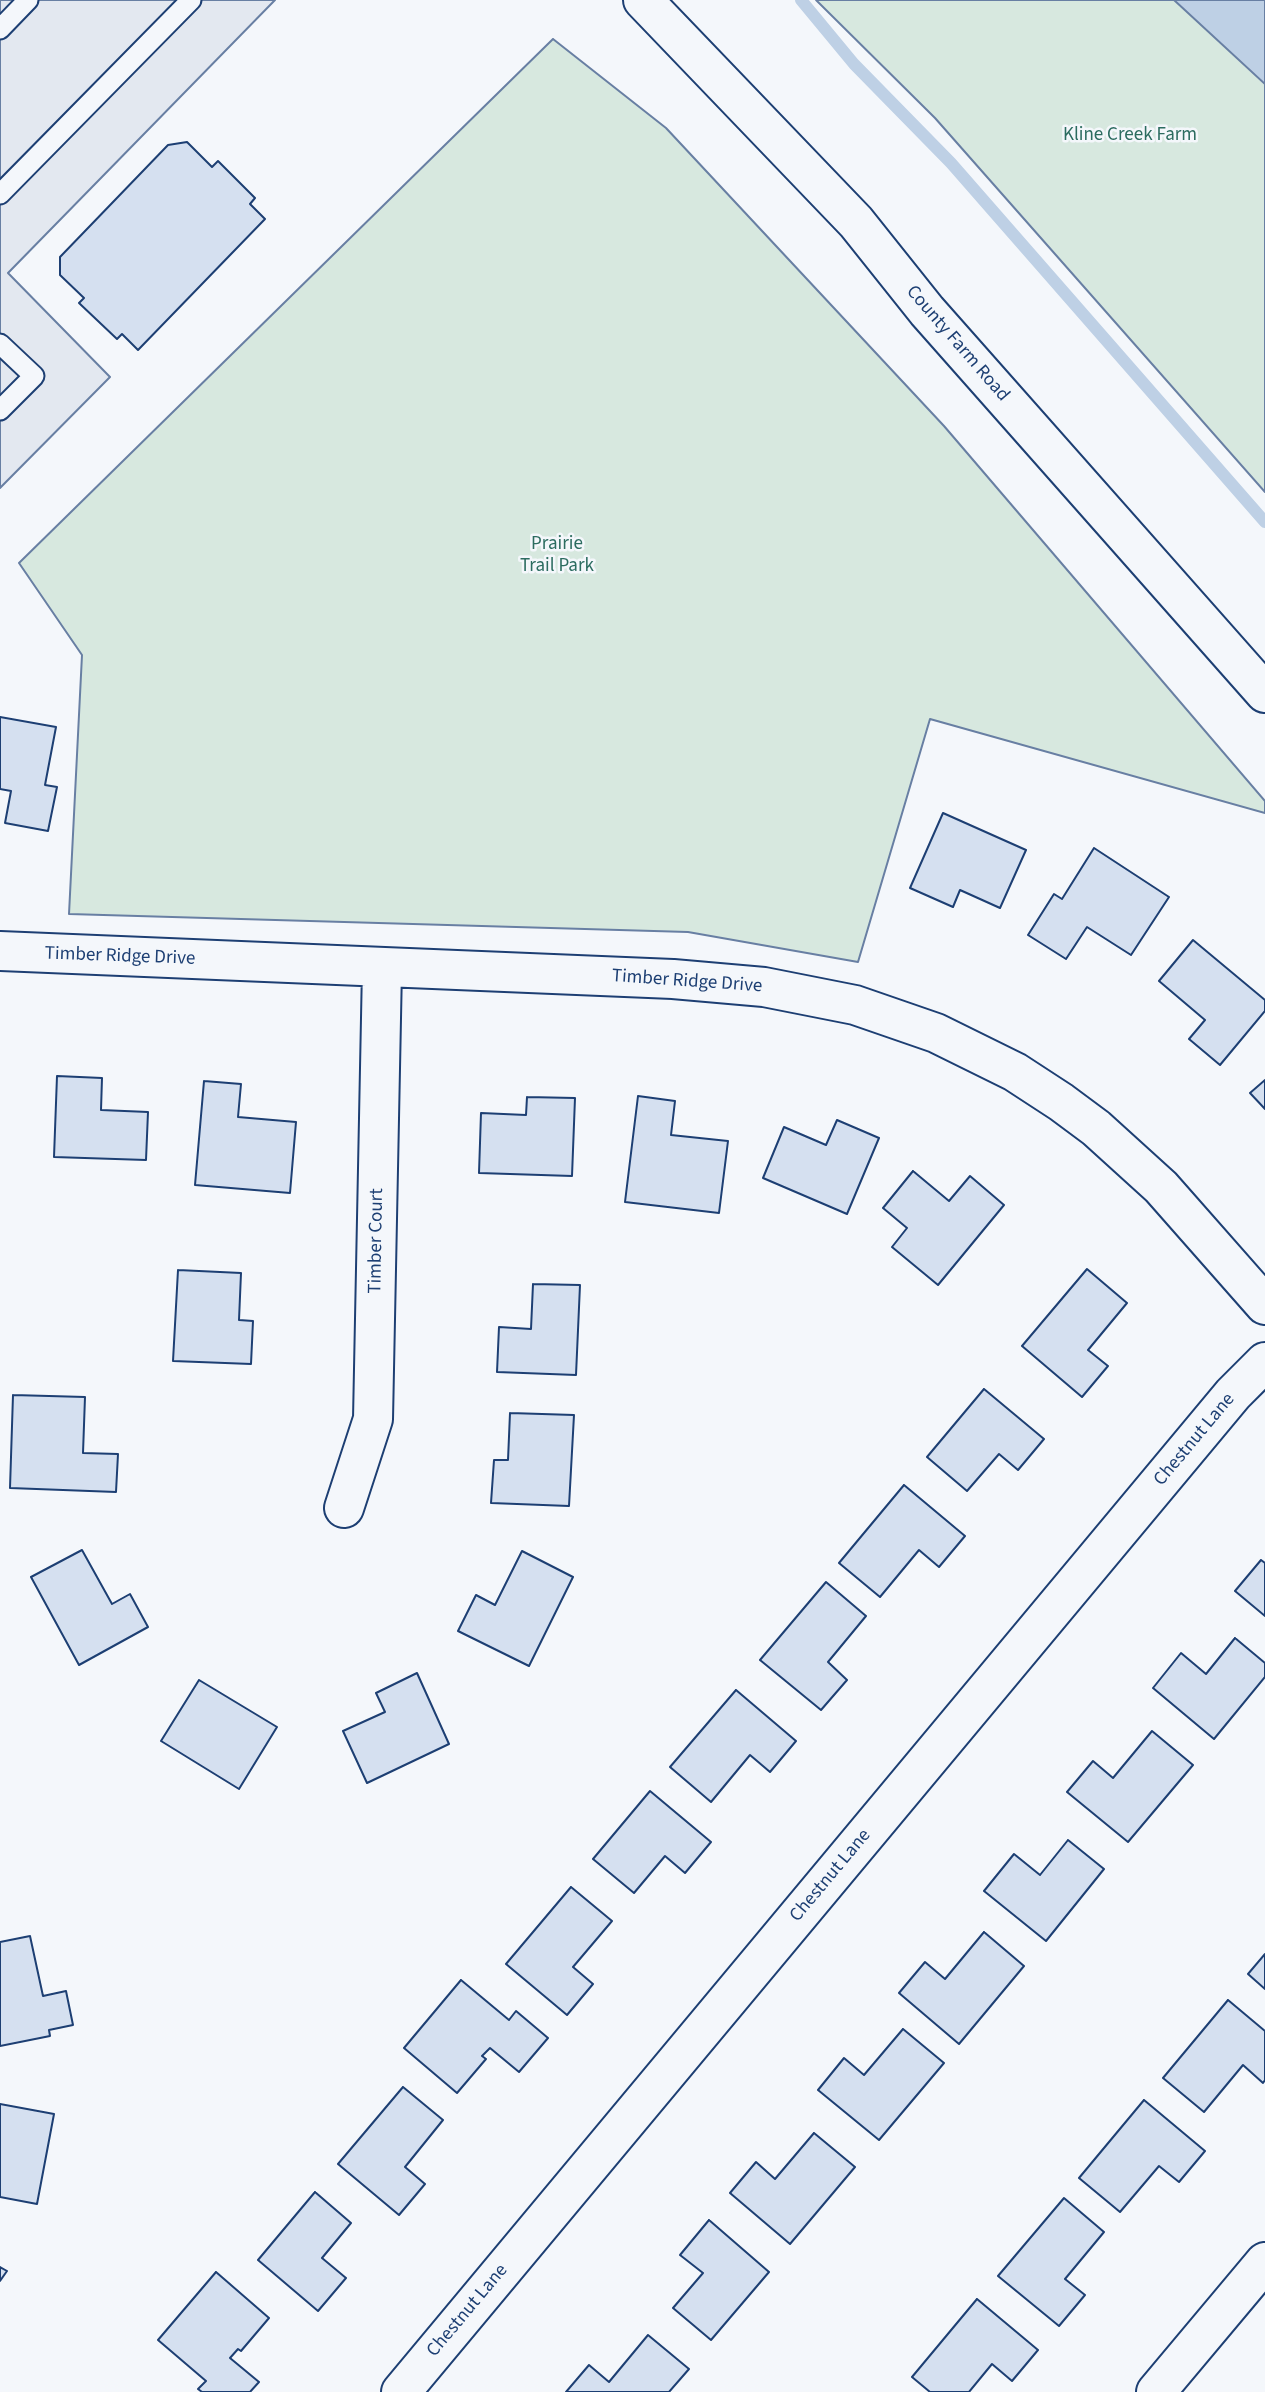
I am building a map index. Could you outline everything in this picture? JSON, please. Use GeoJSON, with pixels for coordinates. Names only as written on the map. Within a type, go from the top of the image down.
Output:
{"type":"FeatureCollection","features":[{"type":"Feature","properties":{"kind":"street","name":"County Farm Road"},"geometry":{"type":"LineString","coordinates":[[643,0],[856,222],[927,311],[1265,694]]}},
{"type":"Feature","properties":{"kind":"street","name":"Timber Ridge Drive"},"geometry":{"type":"LineString","coordinates":[[0,951],[673,979],[764,987],[855,1005],[936,1033],[1014,1072],[1096,1128],[1161,1187],[1265,1305]]}},
{"type":"Feature","properties":{"kind":"street","name":"Timber Court"},"geometry":{"type":"LineString","coordinates":[[344,1508],[373,1419],[382,968]]}},
{"type":"Feature","properties":{"kind":"street","name":"Chestnut Lane"},"geometry":{"type":"LineString","coordinates":[[401,2392],[1233,1394],[1265,1362]]}},
{"type":"Feature","properties":{"kind":"street"},"geometry":{"type":"LineString","coordinates":[[1156,2392],[1265,2262]]}},
{"type":"Feature","properties":{"kind":"lane"},"geometry":{"type":"LineString","coordinates":[[0,29],[28,0]]}},
{"type":"Feature","properties":{"kind":"lane"},"geometry":{"type":"LineString","coordinates":[[4,182],[191,0]]}},
{"type":"Feature","properties":{"kind":"lane"},"geometry":{"type":"LineString","coordinates":[[0,344],[34,376],[0,410]]}},
{"type":"Feature","properties":{"kind":"green space","name":"Kline Creek Farm"},"geometry":{"type":"Polygon","coordinates":[[[816,0],[1265,0],[1265,492],[935,118],[816,0]]]}},
{"type":"Feature","properties":{"kind":"green space","name":"Prairie Trail Park"},"geometry":{"type":"Polygon","coordinates":[[[553,39],[666,128],[944,426],[1265,801],[1265,813],[930,719],[858,962],[688,932],[69,914],[82,655],[19,563],[553,39]]]}},
{"type":"Feature","properties":{"kind":"shaded area"},"geometry":{"type":"Polygon","coordinates":[[[0,0],[275,0],[8,273],[110,377],[0,488],[0,0]]]}},
{"type":"Feature","properties":{"kind":"water"},"geometry":{"type":"Polygon","coordinates":[[[1174,0],[1265,0],[1265,84],[1174,0]]]}},
{"type":"Feature","properties":{"kind":"building"},"geometry":{"type":"Polygon","coordinates":[[[187,142],[212,167],[218,161],[255,198],[250,204],[265,219],[138,350],[122,334],[117,339],[79,303],[84,298],[60,275],[60,257],[168,145],[187,142]]]}},
{"type":"Feature","properties":{"kind":"building"},"geometry":{"type":"Polygon","coordinates":[[[0,717],[56,727],[45,785],[57,787],[48,831],[5,823],[11,791],[0,789],[0,717]]]}},
{"type":"Feature","properties":{"kind":"building"},"geometry":{"type":"Polygon","coordinates":[[[943,813],[1026,850],[1000,908],[960,890],[953,907],[910,888],[943,813]]]}},
{"type":"Feature","properties":{"kind":"building"},"geometry":{"type":"Polygon","coordinates":[[[1094,848],[1169,897],[1131,955],[1087,927],[1066,959],[1028,935],[1054,894],[1062,899],[1094,848]]]}},
{"type":"Feature","properties":{"kind":"building"},"geometry":{"type":"Polygon","coordinates":[[[1193,940],[1265,1000],[1265,1011],[1220,1065],[1189,1039],[1205,1020],[1159,981],[1193,940]]]}},
{"type":"Feature","properties":{"kind":"building"},"geometry":{"type":"Polygon","coordinates":[[[57,1076],[102,1078],[101,1110],[148,1112],[146,1160],[54,1157],[57,1076]]]}},
{"type":"Feature","properties":{"kind":"building"},"geometry":{"type":"Polygon","coordinates":[[[1265,1080],[1265,1109],[1250,1093],[1265,1080]]]}},
{"type":"Feature","properties":{"kind":"building"},"geometry":{"type":"Polygon","coordinates":[[[204,1081],[241,1084],[238,1117],[296,1122],[290,1193],[195,1185],[204,1081]]]}},
{"type":"Feature","properties":{"kind":"building"},"geometry":{"type":"Polygon","coordinates":[[[638,1096],[675,1101],[671,1135],[728,1141],[719,1213],[625,1202],[638,1096]]]}},
{"type":"Feature","properties":{"kind":"building"},"geometry":{"type":"Polygon","coordinates":[[[527,1097],[575,1098],[572,1176],[479,1173],[481,1113],[526,1115],[527,1097]]]}},
{"type":"Feature","properties":{"kind":"building"},"geometry":{"type":"Polygon","coordinates":[[[837,1120],[879,1138],[847,1214],[763,1178],[784,1127],[826,1145],[837,1120]]]}},
{"type":"Feature","properties":{"kind":"building"},"geometry":{"type":"Polygon","coordinates":[[[913,1171],[949,1201],[970,1176],[1004,1205],[938,1285],[892,1247],[907,1228],[883,1208],[913,1171]]]}},
{"type":"Feature","properties":{"kind":"building"},"geometry":{"type":"Polygon","coordinates":[[[1087,1269],[1127,1303],[1088,1350],[1108,1366],[1082,1397],[1022,1346],[1087,1269]]]}},
{"type":"Feature","properties":{"kind":"building"},"geometry":{"type":"Polygon","coordinates":[[[178,1270],[241,1273],[239,1320],[253,1321],[251,1364],[173,1361],[178,1270]]]}},
{"type":"Feature","properties":{"kind":"building"},"geometry":{"type":"Polygon","coordinates":[[[533,1284],[580,1285],[576,1375],[497,1372],[499,1327],[531,1329],[533,1284]]]}},
{"type":"Feature","properties":{"kind":"building"},"geometry":{"type":"Polygon","coordinates":[[[984,1389],[1044,1439],[1018,1470],[999,1454],[967,1491],[927,1457],[984,1389]]]}},
{"type":"Feature","properties":{"kind":"building"},"geometry":{"type":"Polygon","coordinates":[[[13,1395],[85,1397],[83,1453],[118,1454],[116,1492],[10,1488],[13,1395]]]}},
{"type":"Feature","properties":{"kind":"building"},"geometry":{"type":"Polygon","coordinates":[[[510,1413],[574,1415],[569,1506],[491,1503],[494,1460],[508,1460],[510,1413]]]}},
{"type":"Feature","properties":{"kind":"building"},"geometry":{"type":"Polygon","coordinates":[[[904,1485],[965,1536],[939,1567],[919,1550],[880,1597],[839,1563],[904,1485]]]}},
{"type":"Feature","properties":{"kind":"building"},"geometry":{"type":"Polygon","coordinates":[[[82,1550],[112,1604],[130,1594],[148,1627],[79,1665],[31,1577],[82,1550]]]}},
{"type":"Feature","properties":{"kind":"building"},"geometry":{"type":"Polygon","coordinates":[[[522,1551],[573,1577],[529,1666],[458,1631],[476,1595],[495,1605],[522,1551]]]}},
{"type":"Feature","properties":{"kind":"building"},"geometry":{"type":"Polygon","coordinates":[[[1261,1560],[1265,1563],[1265,1616],[1235,1591],[1261,1560]]]}},
{"type":"Feature","properties":{"kind":"building"},"geometry":{"type":"Polygon","coordinates":[[[826,1582],[866,1616],[828,1662],[847,1680],[821,1710],[760,1660],[826,1582]]]}},
{"type":"Feature","properties":{"kind":"building"},"geometry":{"type":"Polygon","coordinates":[[[1235,1638],[1265,1663],[1265,1677],[1214,1739],[1153,1688],[1181,1653],[1206,1674],[1235,1638]]]}},
{"type":"Feature","properties":{"kind":"building"},"geometry":{"type":"Polygon","coordinates":[[[417,1673],[449,1744],[367,1783],[343,1731],[385,1712],[376,1693],[417,1673]]]}},
{"type":"Feature","properties":{"kind":"building"},"geometry":{"type":"Polygon","coordinates":[[[199,1680],[277,1727],[239,1789],[161,1741],[199,1680]]]}},
{"type":"Feature","properties":{"kind":"building"},"geometry":{"type":"Polygon","coordinates":[[[736,1690],[796,1741],[770,1772],[750,1755],[711,1802],[670,1767],[736,1690]]]}},
{"type":"Feature","properties":{"kind":"building"},"geometry":{"type":"Polygon","coordinates":[[[1152,1731],[1193,1765],[1128,1842],[1067,1792],[1093,1761],[1113,1778],[1152,1731]]]}},
{"type":"Feature","properties":{"kind":"building"},"geometry":{"type":"Polygon","coordinates":[[[650,1791],[711,1842],[685,1873],[665,1856],[634,1893],[593,1859],[650,1791]]]}},
{"type":"Feature","properties":{"kind":"building"},"geometry":{"type":"Polygon","coordinates":[[[1068,1840],[1104,1869],[1046,1941],[984,1891],[1014,1854],[1040,1875],[1068,1840]]]}},
{"type":"Feature","properties":{"kind":"building"},"geometry":{"type":"Polygon","coordinates":[[[571,1887],[612,1921],[573,1967],[593,1984],[567,2015],[506,1964],[571,1887]]]}},
{"type":"Feature","properties":{"kind":"building"},"geometry":{"type":"Polygon","coordinates":[[[984,1932],[1024,1966],[959,2044],[899,1993],[925,1962],[945,1979],[984,1932]]]}},
{"type":"Feature","properties":{"kind":"building"},"geometry":{"type":"Polygon","coordinates":[[[30,1936],[43,1996],[66,1991],[73,2025],[49,2030],[50,2036],[0,2046],[0,1942],[30,1936]]]}},
{"type":"Feature","properties":{"kind":"building"},"geometry":{"type":"Polygon","coordinates":[[[1265,1954],[1265,1989],[1248,1974],[1265,1954]]]}},
{"type":"Feature","properties":{"kind":"building"},"geometry":{"type":"Polygon","coordinates":[[[461,1980],[509,2020],[516,2011],[548,2038],[519,2072],[490,2048],[482,2056],[486,2059],[457,2093],[404,2048],[461,1980]]]}},
{"type":"Feature","properties":{"kind":"building"},"geometry":{"type":"Polygon","coordinates":[[[1228,2000],[1265,2031],[1265,2080],[1263,2083],[1243,2065],[1204,2112],[1163,2078],[1228,2000]]]}},
{"type":"Feature","properties":{"kind":"building"},"geometry":{"type":"Polygon","coordinates":[[[903,2029],[944,2063],[879,2140],[818,2090],[844,2058],[864,2075],[903,2029]]]}},
{"type":"Feature","properties":{"kind":"building"},"geometry":{"type":"Polygon","coordinates":[[[403,2087],[443,2120],[405,2167],[425,2184],[399,2215],[338,2164],[403,2087]]]}},
{"type":"Feature","properties":{"kind":"building"},"geometry":{"type":"Polygon","coordinates":[[[1144,2100],[1205,2151],[1179,2182],[1159,2166],[1120,2212],[1079,2178],[1144,2100]]]}},
{"type":"Feature","properties":{"kind":"building"},"geometry":{"type":"Polygon","coordinates":[[[0,2104],[54,2114],[37,2204],[0,2197],[0,2104]]]}},
{"type":"Feature","properties":{"kind":"building"},"geometry":{"type":"Polygon","coordinates":[[[814,2133],[855,2167],[790,2244],[730,2193],[756,2162],[775,2179],[814,2133]]]}},
{"type":"Feature","properties":{"kind":"building"},"geometry":{"type":"Polygon","coordinates":[[[315,2192],[351,2223],[322,2258],[346,2278],[318,2311],[258,2260],[315,2192]]]}},
{"type":"Feature","properties":{"kind":"building"},"geometry":{"type":"Polygon","coordinates":[[[1064,2198],[1104,2232],[1065,2279],[1085,2295],[1059,2326],[998,2276],[1064,2198]]]}},
{"type":"Feature","properties":{"kind":"building"},"geometry":{"type":"Polygon","coordinates":[[[709,2220],[769,2272],[711,2340],[673,2308],[703,2273],[680,2255],[709,2220]]]}},
{"type":"Feature","properties":{"kind":"building"},"geometry":{"type":"Polygon","coordinates":[[[0,2267],[7,2271],[0,2281],[0,2267]]]}},
{"type":"Feature","properties":{"kind":"building"},"geometry":{"type":"Polygon","coordinates":[[[216,2272],[269,2318],[241,2351],[238,2349],[230,2358],[259,2382],[250,2392],[202,2392],[198,2389],[206,2381],[158,2340],[216,2272]]]}},
{"type":"Feature","properties":{"kind":"building"},"geometry":{"type":"Polygon","coordinates":[[[977,2299],[1038,2350],[1012,2381],[992,2364],[969,2392],[930,2392],[912,2377],[977,2299]]]}},
{"type":"Feature","properties":{"kind":"building"},"geometry":{"type":"Polygon","coordinates":[[[648,2335],[689,2369],[669,2392],[566,2392],[589,2365],[609,2382],[648,2335]]]}},
{"type":"Feature","properties":{"kind":"waterway"},"geometry":{"type":"LineString","coordinates":[[801,0],[854,64],[951,163],[1265,522]]}}]}
